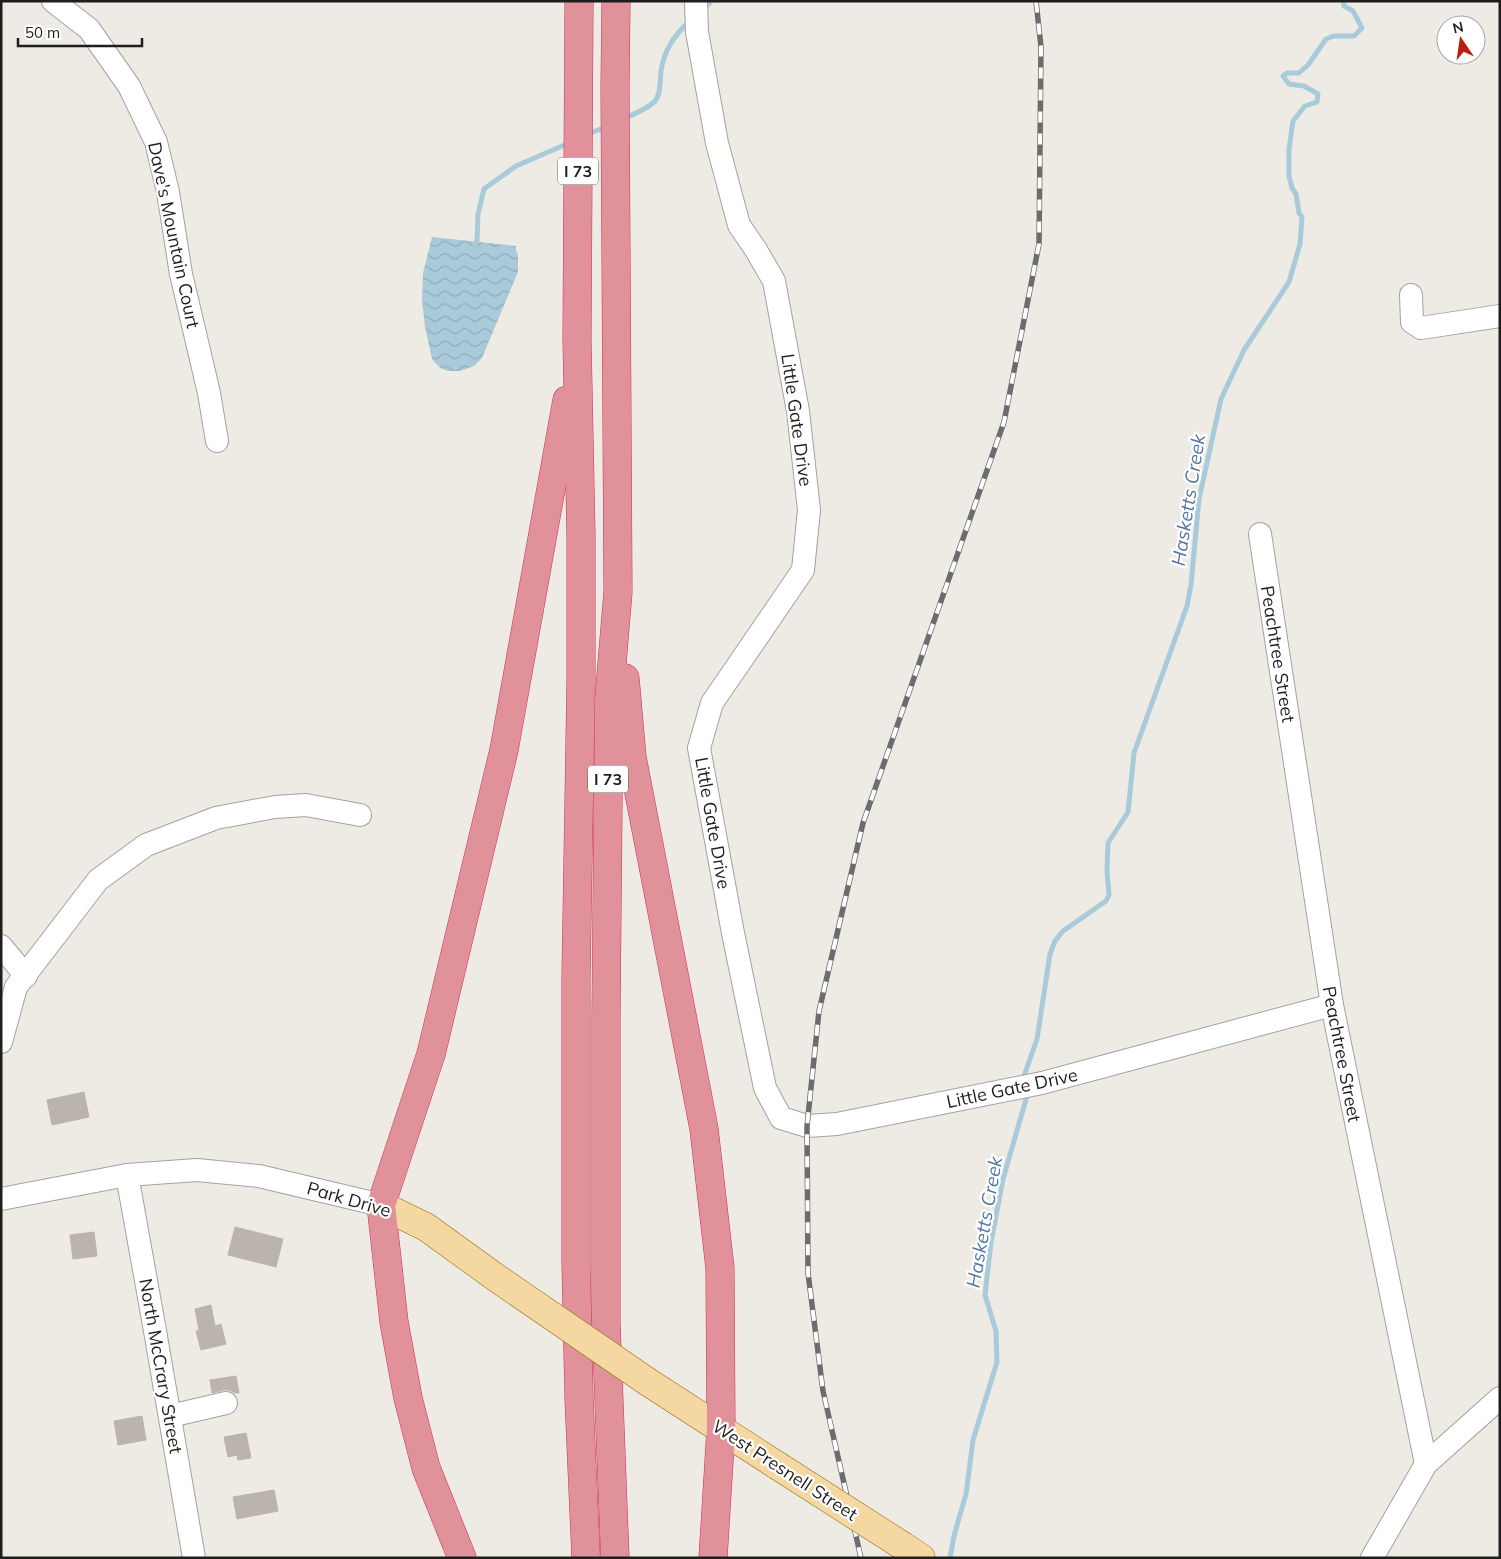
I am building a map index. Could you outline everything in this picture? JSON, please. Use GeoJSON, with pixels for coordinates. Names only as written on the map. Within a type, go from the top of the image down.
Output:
{"type":"FeatureCollection","features":[{"type":"Feature","properties":{"kind":"highway","name":"I 73"},"geometry":{"type":"LineString","coordinates":[[579,1],[577,340],[581,584],[576,986],[576,1263],[579,1399],[586,1558]]}},
{"type":"Feature","properties":{"kind":"highway","name":"I 73"},"geometry":{"type":"LineString","coordinates":[[614,1558],[606,1323],[606,1017],[609,699],[618,592],[616,1]]}},
{"type":"Feature","properties":{"kind":"highway"},"geometry":{"type":"LineString","coordinates":[[462,1558],[426,1468],[408,1398],[394,1322],[381,1205],[430,1054],[504,750],[577,340]]}},
{"type":"Feature","properties":{"kind":"highway"},"geometry":{"type":"LineString","coordinates":[[618,592],[632,757],[704,1129],[720,1268],[721,1429],[712,1558]]}},
{"type":"Feature","properties":{"kind":"main road","name":"Park Drive"},"geometry":{"type":"LineString","coordinates":[[381,1205],[426,1227],[648,1382]]}},
{"type":"Feature","properties":{"kind":"main road","name":"West Presnell Street"},"geometry":{"type":"LineString","coordinates":[[648,1382],[912,1552]]}},
{"type":"Feature","properties":{"kind":"street","name":"Dave's Mountain Court"},"geometry":{"type":"LineString","coordinates":[[53,1],[89,30],[129,86],[156,142],[168,192],[181,274],[209,393],[216,441]]}},
{"type":"Feature","properties":{"kind":"street","name":"Little Gate Drive"},"geometry":{"type":"LineString","coordinates":[[696,1],[697,32],[717,143],[739,225],[774,281],[798,411],[809,510],[803,570],[712,703],[699,748],[733,933],[765,1088],[782,1118],[807,1126],[837,1124],[1042,1084],[1332,1005]]}},
{"type":"Feature","properties":{"kind":"street"},"geometry":{"type":"LineString","coordinates":[[1411,295],[1412,322],[1421,328],[1500,316]]}},
{"type":"Feature","properties":{"kind":"street","name":"Peachtree Street"},"geometry":{"type":"LineString","coordinates":[[1260,534],[1332,1005],[1426,1464]]}},
{"type":"Feature","properties":{"kind":"street"},"geometry":{"type":"LineString","coordinates":[[1,1040],[16,987],[98,880],[146,845],[216,818],[276,807],[306,804],[360,815]]}},
{"type":"Feature","properties":{"kind":"street"},"geometry":{"type":"LineString","coordinates":[[1,946],[26,976]]}},
{"type":"Feature","properties":{"kind":"street","name":"Park Drive"},"geometry":{"type":"LineString","coordinates":[[1,1199],[127,1176],[197,1170],[259,1176],[381,1205]]}},
{"type":"Feature","properties":{"kind":"street","name":"North McCrary Street"},"geometry":{"type":"LineString","coordinates":[[127,1176],[194,1558]]}},
{"type":"Feature","properties":{"kind":"street"},"geometry":{"type":"LineString","coordinates":[[1372,1558],[1426,1464],[1500,1398]]}},
{"type":"Feature","properties":{"kind":"street"},"geometry":{"type":"LineString","coordinates":[[170,1416],[226,1403]]}},
{"type":"Feature","properties":{"kind":"water"},"geometry":{"type":"Polygon","coordinates":[[[432,237],[516,246],[518,255],[518,272],[482,358],[474,366],[460,371],[448,371],[440,368],[432,359],[425,327],[422,301],[423,273],[432,237]]]}},
{"type":"Feature","properties":{"kind":"building"},"geometry":{"type":"Polygon","coordinates":[[[84,1092],[89,1117],[52,1125],[47,1100],[84,1092]]]}},
{"type":"Feature","properties":{"kind":"building"},"geometry":{"type":"Polygon","coordinates":[[[235,1227],[283,1239],[276,1267],[228,1255],[235,1227]]]}},
{"type":"Feature","properties":{"kind":"building"},"geometry":{"type":"Polygon","coordinates":[[[94,1232],[97,1256],[73,1259],[70,1235],[94,1232]]]}},
{"type":"Feature","properties":{"kind":"building"},"geometry":{"type":"Polygon","coordinates":[[[211,1305],[215,1326],[221,1324],[226,1344],[201,1350],[196,1331],[199,1330],[195,1309],[211,1305]]]}},
{"type":"Feature","properties":{"kind":"building"},"geometry":{"type":"Polygon","coordinates":[[[236,1376],[239,1393],[224,1390],[212,1393],[210,1380],[236,1376]]]}},
{"type":"Feature","properties":{"kind":"building"},"geometry":{"type":"Polygon","coordinates":[[[142,1416],[146,1440],[118,1445],[114,1421],[142,1416]]]}},
{"type":"Feature","properties":{"kind":"building"},"geometry":{"type":"Polygon","coordinates":[[[246,1433],[251,1458],[238,1460],[237,1455],[228,1457],[224,1437],[246,1433]]]}},
{"type":"Feature","properties":{"kind":"building"},"geometry":{"type":"Polygon","coordinates":[[[274,1490],[278,1511],[237,1519],[233,1497],[274,1490]]]}},
{"type":"Feature","properties":{"kind":"waterway"},"geometry":{"type":"LineString","coordinates":[[703,10],[711,1]]}},
{"type":"Feature","properties":{"kind":"waterway","name":"Hasketts Creek"},"geometry":{"type":"LineString","coordinates":[[1024,1076],[1037,1039],[1050,954],[1055,941],[1063,931],[1106,901],[1109,895],[1107,871],[1108,843],[1128,812],[1134,753],[1187,606],[1191,585],[1199,499],[1221,399],[1244,350],[1289,282],[1300,244],[1302,217],[1299,213],[1296,194],[1292,188],[1289,176],[1289,149],[1293,121],[1305,106],[1317,102],[1318,94],[1304,86],[1289,84],[1283,76],[1287,73],[1299,73],[1308,65],[1326,39],[1334,36],[1354,36],[1362,28],[1353,11],[1344,6],[1343,1]]}},
{"type":"Feature","properties":{"kind":"waterway"},"geometry":{"type":"LineString","coordinates":[[625,118],[645,109],[655,101],[659,91],[662,64],[667,50],[674,38],[689,22]]}},
{"type":"Feature","properties":{"kind":"waterway"},"geometry":{"type":"LineString","coordinates":[[586,135],[608,126]]}},
{"type":"Feature","properties":{"kind":"waterway"},"geometry":{"type":"LineString","coordinates":[[474,247],[477,242],[478,214],[484,189],[516,166],[569,143]]}},
{"type":"Feature","properties":{"kind":"waterway","name":"Hasketts Creek"},"geometry":{"type":"LineString","coordinates":[[950,1558],[966,1494],[973,1440],[997,1362],[996,1331],[985,1295],[991,1242],[1003,1179],[1027,1096]]}},
{"type":"Feature","properties":{"kind":"railway"},"geometry":{"type":"LineString","coordinates":[[861,1558],[823,1391],[808,1273],[807,1126],[819,1011],[863,823],[1004,422],[1039,244],[1041,47],[1036,1]]}}]}
